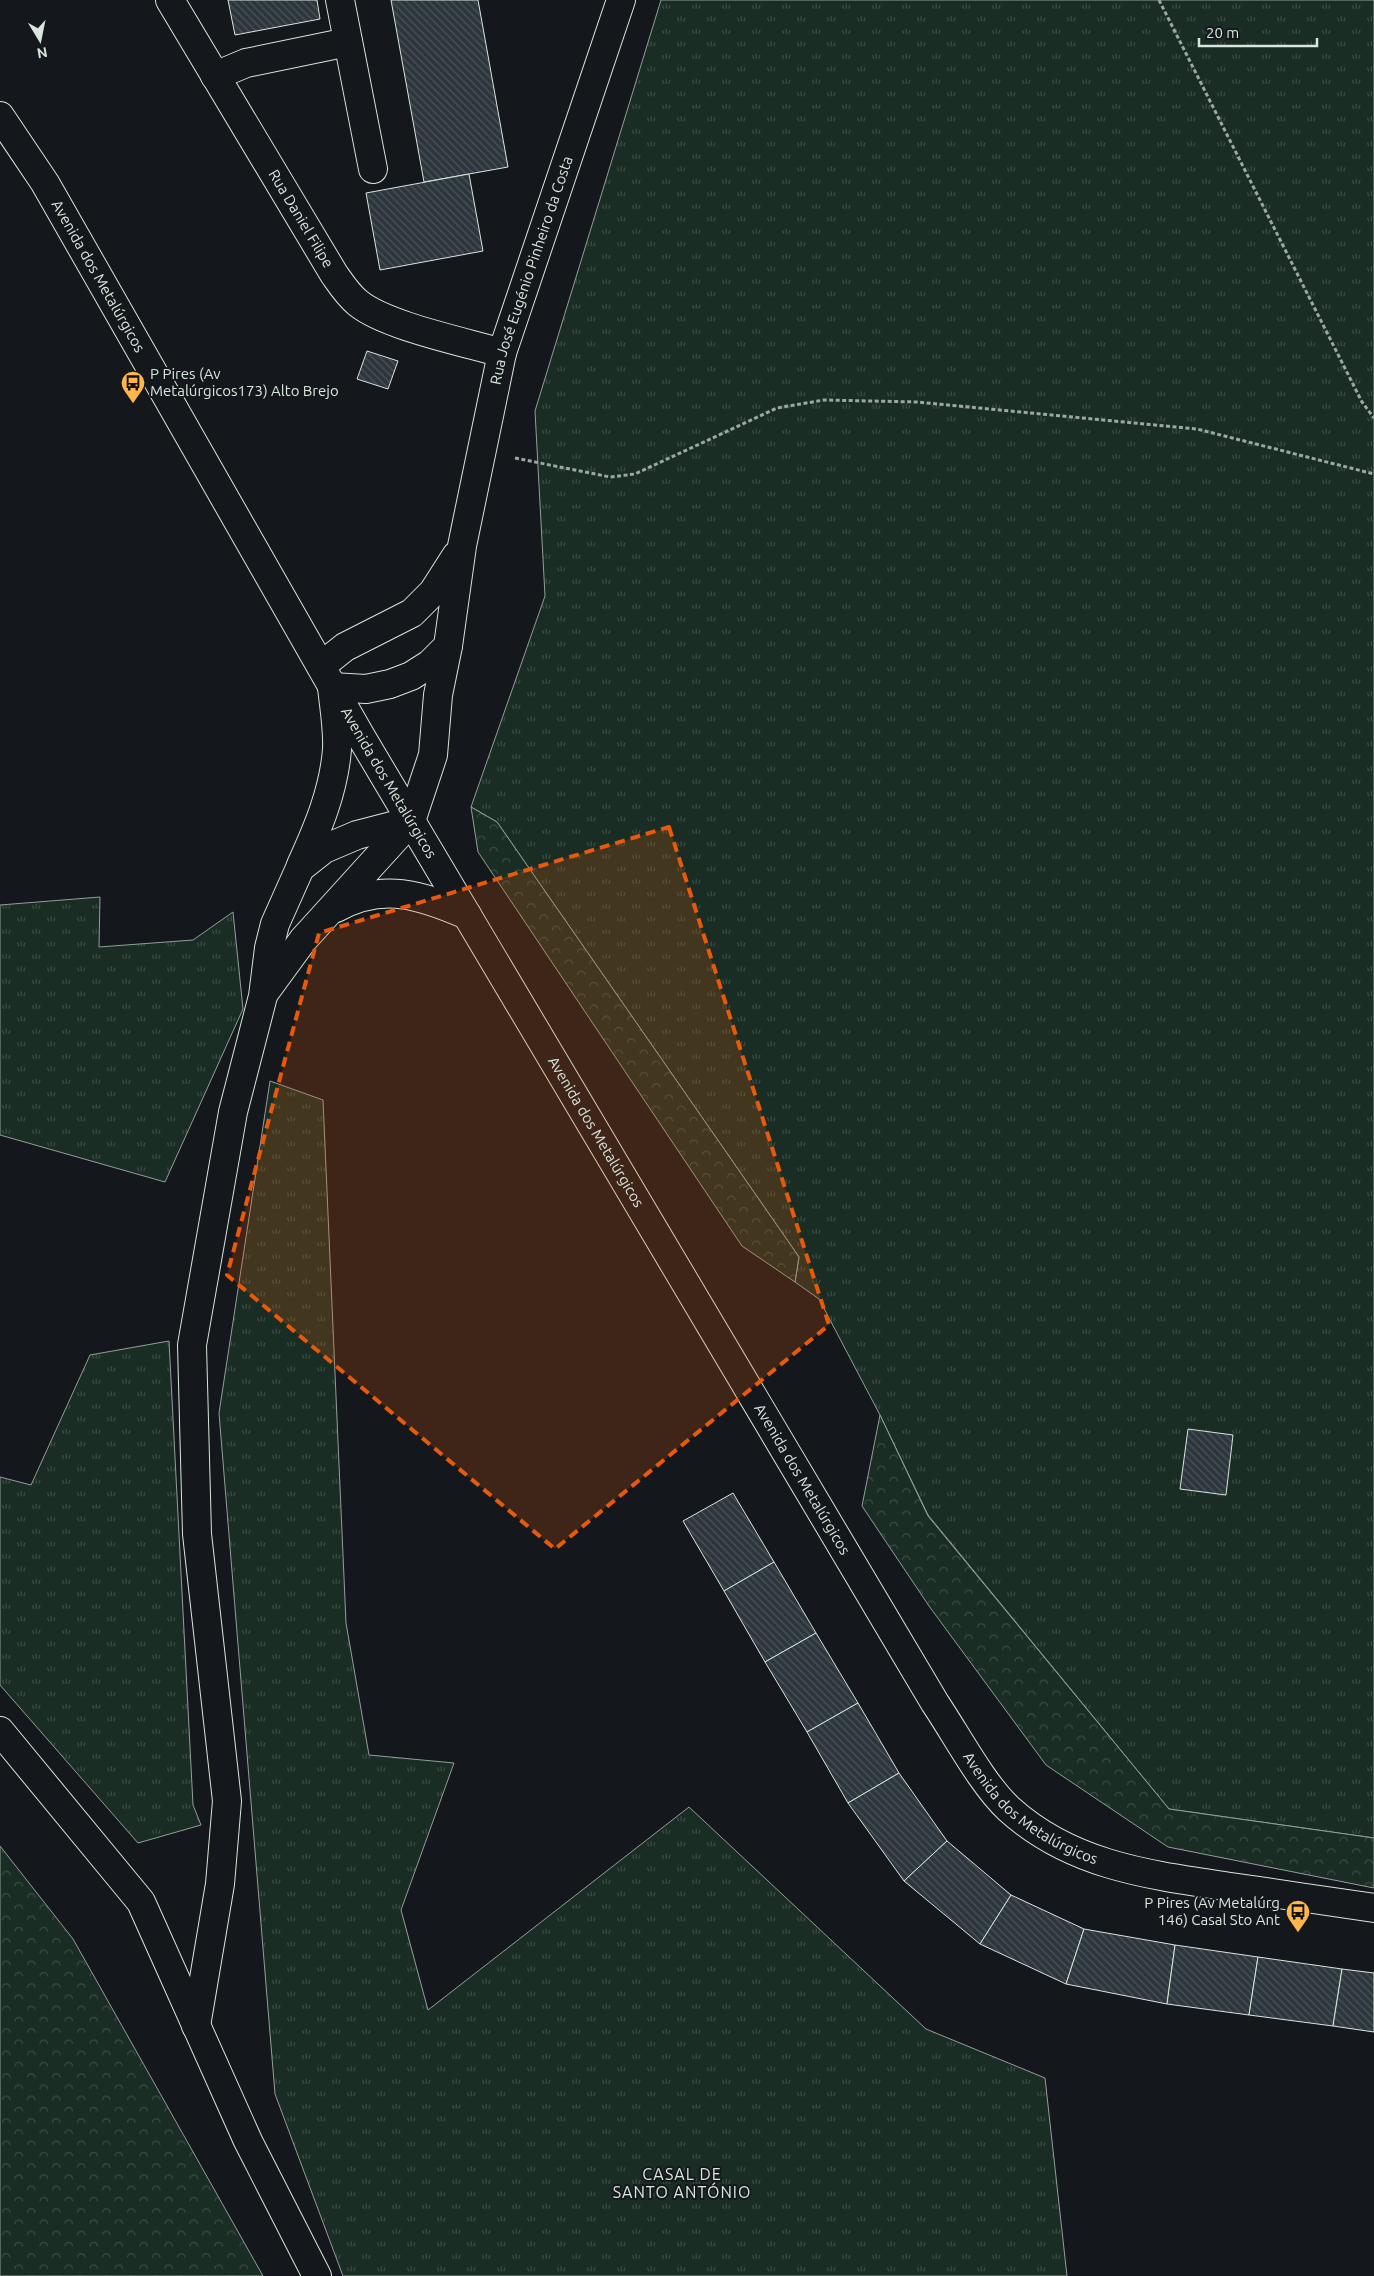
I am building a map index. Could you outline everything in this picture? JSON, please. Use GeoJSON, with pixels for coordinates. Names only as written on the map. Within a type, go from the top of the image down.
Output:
{"type":"FeatureCollection","features":[{"type":"Feature","properties":{"kind":"street","name":"Rua Daniel Filipe"},"geometry":{"type":"LineString","coordinates":[[170,0],[334,274],[359,304],[376,314],[408,326],[502,353]]}},
{"type":"Feature","properties":{"kind":"street"},"geometry":{"type":"LineString","coordinates":[[340,0],[373,169]]}},
{"type":"Feature","properties":{"kind":"street","name":"Rua José Eugénio Pinheiro da Costa"},"geometry":{"type":"LineString","coordinates":[[411,821],[432,755],[438,695],[448,646],[462,546],[502,353],[621,0]]}},
{"type":"Feature","properties":{"kind":"street"},"geometry":{"type":"LineString","coordinates":[[215,76],[246,63],[348,42]]}},
{"type":"Feature","properties":{"kind":"street","name":"Avenida dos Metalúrgicos"},"geometry":{"type":"LineString","coordinates":[[0,116],[45,183],[327,677],[467,916],[935,1703],[988,1783],[1007,1807],[1033,1830],[1069,1850],[1119,1868],[1164,1877],[1374,1908]]}},
{"type":"Feature","properties":{"kind":"street","name":"Rua José Eugénio Pinheiro da Costa"},"geometry":{"type":"LineString","coordinates":[[327,677],[345,647],[412,613],[433,592],[462,546]]}},
{"type":"Feature","properties":{"kind":"street"},"geometry":{"type":"LineString","coordinates":[[196,2026],[220,1884],[227,1801],[196,1534],[192,1345],[233,1112],[263,996],[269,948],[275,924],[321,823],[332,779],[337,747],[327,677],[366,689],[390,684],[411,676],[430,664],[448,646]]}},
{"type":"Feature","properties":{"kind":"street"},"geometry":{"type":"LineString","coordinates":[[300,868],[324,849],[357,835],[411,821]]}},
{"type":"Feature","properties":{"kind":"street"},"geometry":{"type":"LineString","coordinates":[[263,996],[303,940],[411,821]]}},
{"type":"Feature","properties":{"kind":"street"},"geometry":{"type":"LineString","coordinates":[[326,914],[348,902],[368,895],[396,894],[431,900],[467,916]]}},
{"type":"Feature","properties":{"kind":"street"},"geometry":{"type":"LineString","coordinates":[[0,1731],[141,1902],[248,2141],[316,2276]]}},
{"type":"Feature","properties":{"kind":"path"},"geometry":{"type":"LineString","coordinates":[[1159,0],[1362,402],[1374,418]]}},
{"type":"Feature","properties":{"kind":"path"},"geometry":{"type":"LineString","coordinates":[[482,451],[610,478],[635,474],[777,408],[824,400],[917,402],[1197,429],[1374,474]]}},
{"type":"Feature","properties":{"kind":"highlighted area"},"geometry":{"type":"Polygon","coordinates":[[[669,827],[829,1325],[555,1549],[227,1275],[319,933],[669,827]]]}},
{"type":"Feature","properties":{"kind":"green space"},"geometry":{"type":"Polygon","coordinates":[[[661,0],[1374,0],[1374,1838],[1169,1809],[928,1515],[880,1415],[819,1299],[795,1282],[799,1257],[497,822],[471,807],[545,596],[535,411],[661,0]]]}},
{"type":"Feature","properties":{"kind":"green space"},"geometry":{"type":"Polygon","coordinates":[[[471,807],[497,822],[799,1257],[795,1282],[742,1246],[478,852],[471,807]]]}},
{"type":"Feature","properties":{"kind":"green space"},"geometry":{"type":"Polygon","coordinates":[[[100,897],[99,947],[193,940],[233,912],[243,1009],[165,1182],[0,1135],[0,905],[100,897]]]}},
{"type":"Feature","properties":{"kind":"green space"},"geometry":{"type":"Polygon","coordinates":[[[270,1081],[323,1100],[346,1623],[369,1755],[454,1763],[401,1910],[428,2010],[689,1807],[926,2029],[1045,2078],[1067,2276],[343,2276],[275,2094],[219,1413],[270,1081]]]}},
{"type":"Feature","properties":{"kind":"green space"},"geometry":{"type":"Polygon","coordinates":[[[169,1341],[193,1805],[201,1825],[138,1843],[0,1685],[0,1477],[31,1485],[90,1355],[169,1341]]]}},
{"type":"Feature","properties":{"kind":"green space"},"geometry":{"type":"Polygon","coordinates":[[[880,1415],[928,1516],[1169,1809],[1374,1838],[1374,1888],[1168,1847],[1046,1765],[929,1606],[862,1506],[880,1415]]]}},
{"type":"Feature","properties":{"kind":"green space"},"geometry":{"type":"Polygon","coordinates":[[[0,1846],[73,1939],[263,2276],[0,2276],[0,1846]]]}},
{"type":"Feature","properties":{"kind":"building"},"geometry":{"type":"Polygon","coordinates":[[[228,0],[317,0],[320,19],[235,35],[228,0]]]}},
{"type":"Feature","properties":{"kind":"building"},"geometry":{"type":"Polygon","coordinates":[[[391,0],[478,0],[508,167],[424,182],[391,0]]]}},
{"type":"Feature","properties":{"kind":"building"},"geometry":{"type":"Polygon","coordinates":[[[469,174],[483,251],[380,270],[366,193],[469,174]]]}},
{"type":"Feature","properties":{"kind":"building"},"geometry":{"type":"Polygon","coordinates":[[[367,351],[398,361],[388,389],[357,379],[367,351]]]}},
{"type":"Feature","properties":{"kind":"building"},"geometry":{"type":"Polygon","coordinates":[[[1188,1429],[1233,1435],[1226,1495],[1180,1489],[1188,1429]]]}},
{"type":"Feature","properties":{"kind":"building"},"geometry":{"type":"Polygon","coordinates":[[[733,1493],[774,1562],[724,1591],[683,1521],[733,1493]]]}},
{"type":"Feature","properties":{"kind":"building"},"geometry":{"type":"Polygon","coordinates":[[[774,1562],[816,1633],[765,1662],[724,1591],[774,1562]]]}},
{"type":"Feature","properties":{"kind":"building"},"geometry":{"type":"Polygon","coordinates":[[[816,1633],[858,1703],[807,1732],[765,1662],[816,1633]]]}},
{"type":"Feature","properties":{"kind":"building"},"geometry":{"type":"Polygon","coordinates":[[[858,1703],[899,1773],[848,1803],[807,1732],[858,1703]]]}},
{"type":"Feature","properties":{"kind":"building"},"geometry":{"type":"Polygon","coordinates":[[[899,1773],[947,1841],[904,1881],[848,1803],[899,1773]]]}},
{"type":"Feature","properties":{"kind":"building"},"geometry":{"type":"Polygon","coordinates":[[[947,1841],[1011,1895],[980,1944],[904,1881],[947,1841]]]}},
{"type":"Feature","properties":{"kind":"building"},"geometry":{"type":"Polygon","coordinates":[[[1011,1895],[1084,1929],[1066,1984],[980,1944],[1011,1895]]]}},
{"type":"Feature","properties":{"kind":"building"},"geometry":{"type":"Polygon","coordinates":[[[1084,1929],[1175,1945],[1167,2004],[1066,1984],[1084,1929]]]}},
{"type":"Feature","properties":{"kind":"building"},"geometry":{"type":"Polygon","coordinates":[[[1175,1945],[1258,1957],[1249,2015],[1167,2004],[1175,1945]]]}},
{"type":"Feature","properties":{"kind":"building"},"geometry":{"type":"Polygon","coordinates":[[[1258,1957],[1342,1969],[1333,2026],[1249,2015],[1258,1957]]]}},
{"type":"Feature","properties":{"kind":"building"},"geometry":{"type":"Polygon","coordinates":[[[1342,1969],[1374,1973],[1374,2032],[1333,2026],[1342,1969]]]}},
{"type":"Feature","properties":{"kind":"place","name":"P Pires (Av Metalúrgicos173) Alto Brejo"},"geometry":{"type":"Point","coordinates":[133,404]}},
{"type":"Feature","properties":{"kind":"place","name":"P Pires (Av Metalúrg 146) Casal Sto Ant"},"geometry":{"type":"Point","coordinates":[1298,1933]}},
{"type":"Feature","properties":{"kind":"district","name":"CASAL DE SANTO ANTÓNIO"},"geometry":{"type":"Point","coordinates":[682,2183]}}]}
